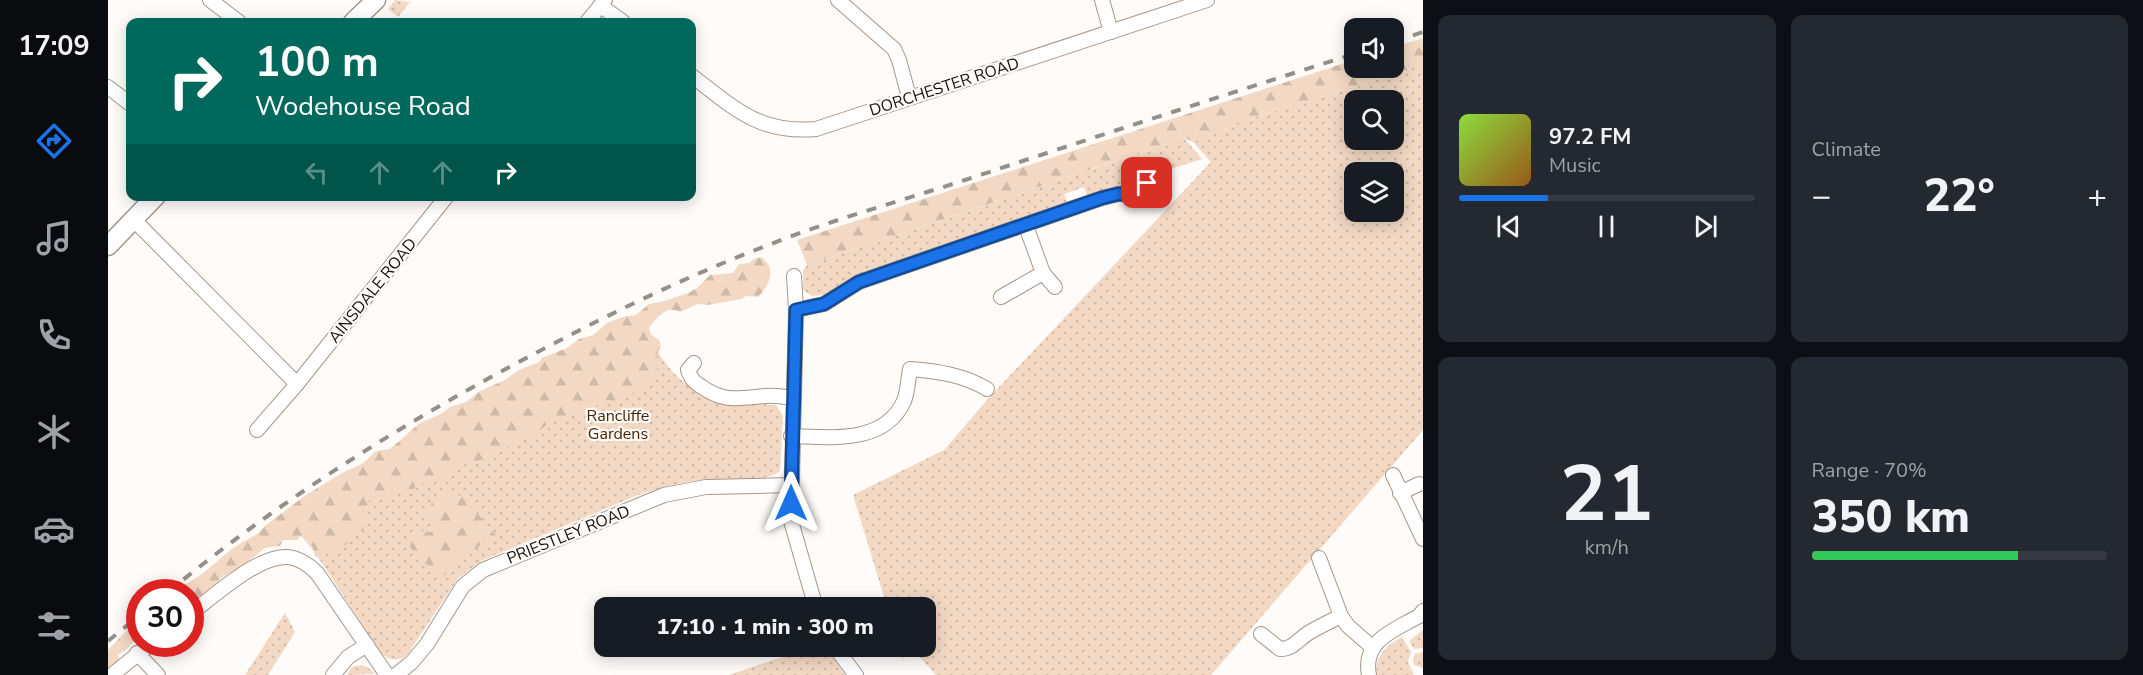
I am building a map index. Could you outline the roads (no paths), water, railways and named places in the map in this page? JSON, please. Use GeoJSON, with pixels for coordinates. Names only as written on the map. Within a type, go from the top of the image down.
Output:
{"type":"FeatureCollection","features":[{"type":"Feature","properties":{"kind":"main road"},"geometry":{"type":"LineString","coordinates":[[358,18],[376,0]]}},
{"type":"Feature","properties":{"kind":"main road"},"geometry":{"type":"LineString","coordinates":[[108,246],[151,201]]}},
{"type":"Feature","properties":{"kind":"street"},"geometry":{"type":"LineString","coordinates":[[210,0],[234,18]]}},
{"type":"Feature","properties":{"kind":"street"},"geometry":{"type":"LineString","coordinates":[[838,0],[894,49],[909,97]]}},
{"type":"Feature","properties":{"kind":"street"},"geometry":{"type":"LineString","coordinates":[[1102,0],[1111,32]]}},
{"type":"Feature","properties":{"kind":"street","name":"DORCHESTER ROAD"},"geometry":{"type":"LineString","coordinates":[[696,78],[747,117],[768,126],[796,131],[816,129],[1207,0]]}},
{"type":"Feature","properties":{"kind":"street"},"geometry":{"type":"LineString","coordinates":[[590,18],[603,3],[619,18]]}},
{"type":"Feature","properties":{"kind":"street"},"geometry":{"type":"LineString","coordinates":[[108,87],[126,101]]}},
{"type":"Feature","properties":{"kind":"street"},"geometry":{"type":"LineString","coordinates":[[796,310],[824,304],[859,282],[1102,198],[1118,194],[1143,195]]}},
{"type":"Feature","properties":{"kind":"street","name":"AINSDALE ROAD"},"geometry":{"type":"LineString","coordinates":[[257,430],[297,384],[443,201]]}},
{"type":"Feature","properties":{"kind":"street"},"geometry":{"type":"LineString","coordinates":[[133,219],[297,384]]}},
{"type":"Feature","properties":{"kind":"street"},"geometry":{"type":"LineString","coordinates":[[1026,226],[1043,273],[1055,287]]}},
{"type":"Feature","properties":{"kind":"street"},"geometry":{"type":"LineString","coordinates":[[1001,297],[1043,273]]}},
{"type":"Feature","properties":{"kind":"street"},"geometry":{"type":"LineString","coordinates":[[794,276],[796,310],[791,436],[791,521],[813,597]]}},
{"type":"Feature","properties":{"kind":"street"},"geometry":{"type":"LineString","coordinates":[[791,436],[864,435],[882,426],[899,409],[904,400],[910,362],[982,382]]}},
{"type":"Feature","properties":{"kind":"street"},"geometry":{"type":"LineString","coordinates":[[686,367],[690,378],[697,384],[711,393],[728,399],[766,396],[793,398]]}},
{"type":"Feature","properties":{"kind":"street"},"geometry":{"type":"LineString","coordinates":[[1393,475],[1423,539]]}},
{"type":"Feature","properties":{"kind":"street"},"geometry":{"type":"LineString","coordinates":[[1400,493],[1419,484]]}},
{"type":"Feature","properties":{"kind":"street","name":"PRIESTLEY ROAD"},"geometry":{"type":"LineString","coordinates":[[396,675],[412,662],[427,644],[463,586],[483,570],[664,495],[706,487],[791,485]]}},
{"type":"Feature","properties":{"kind":"street"},"geometry":{"type":"LineString","coordinates":[[204,604],[255,567],[278,558],[289,557],[300,560],[317,573],[387,675]]}},
{"type":"Feature","properties":{"kind":"street"},"geometry":{"type":"LineString","coordinates":[[1318,558],[1341,616],[1348,626],[1372,647]]}},
{"type":"Feature","properties":{"kind":"street"},"geometry":{"type":"LineString","coordinates":[[1369,675],[1369,658],[1372,647],[1384,635],[1419,616],[1423,611]]}},
{"type":"Feature","properties":{"kind":"street"},"geometry":{"type":"LineString","coordinates":[[1261,634],[1280,649],[1288,649],[1307,633],[1341,616]]}},
{"type":"Feature","properties":{"kind":"street"},"geometry":{"type":"LineString","coordinates":[[333,675],[348,657],[367,645]]}},
{"type":"Feature","properties":{"kind":"street"},"geometry":{"type":"LineString","coordinates":[[112,675],[132,657]]}},
{"type":"Feature","properties":{"kind":"street"},"geometry":{"type":"LineString","coordinates":[[140,657],[158,675]]}},
{"type":"Feature","properties":{"kind":"street"},"geometry":{"type":"LineString","coordinates":[[842,657],[856,675]]}},
{"type":"Feature","properties":{"kind":"railway"},"geometry":{"type":"LineString","coordinates":[[1404,39],[1423,32]]}},
{"type":"Feature","properties":{"kind":"railway"},"geometry":{"type":"LineString","coordinates":[[184,579],[298,495],[436,408],[532,355],[680,282],[819,226],[1344,57]]}},
{"type":"Feature","properties":{"kind":"railway"},"geometry":{"type":"LineString","coordinates":[[108,641],[126,626]]}},
{"type":"Feature","properties":{"kind":"park label","name":"Rancliffe Gardens"},"geometry":{"type":"Point","coordinates":[618,424]}}]}
